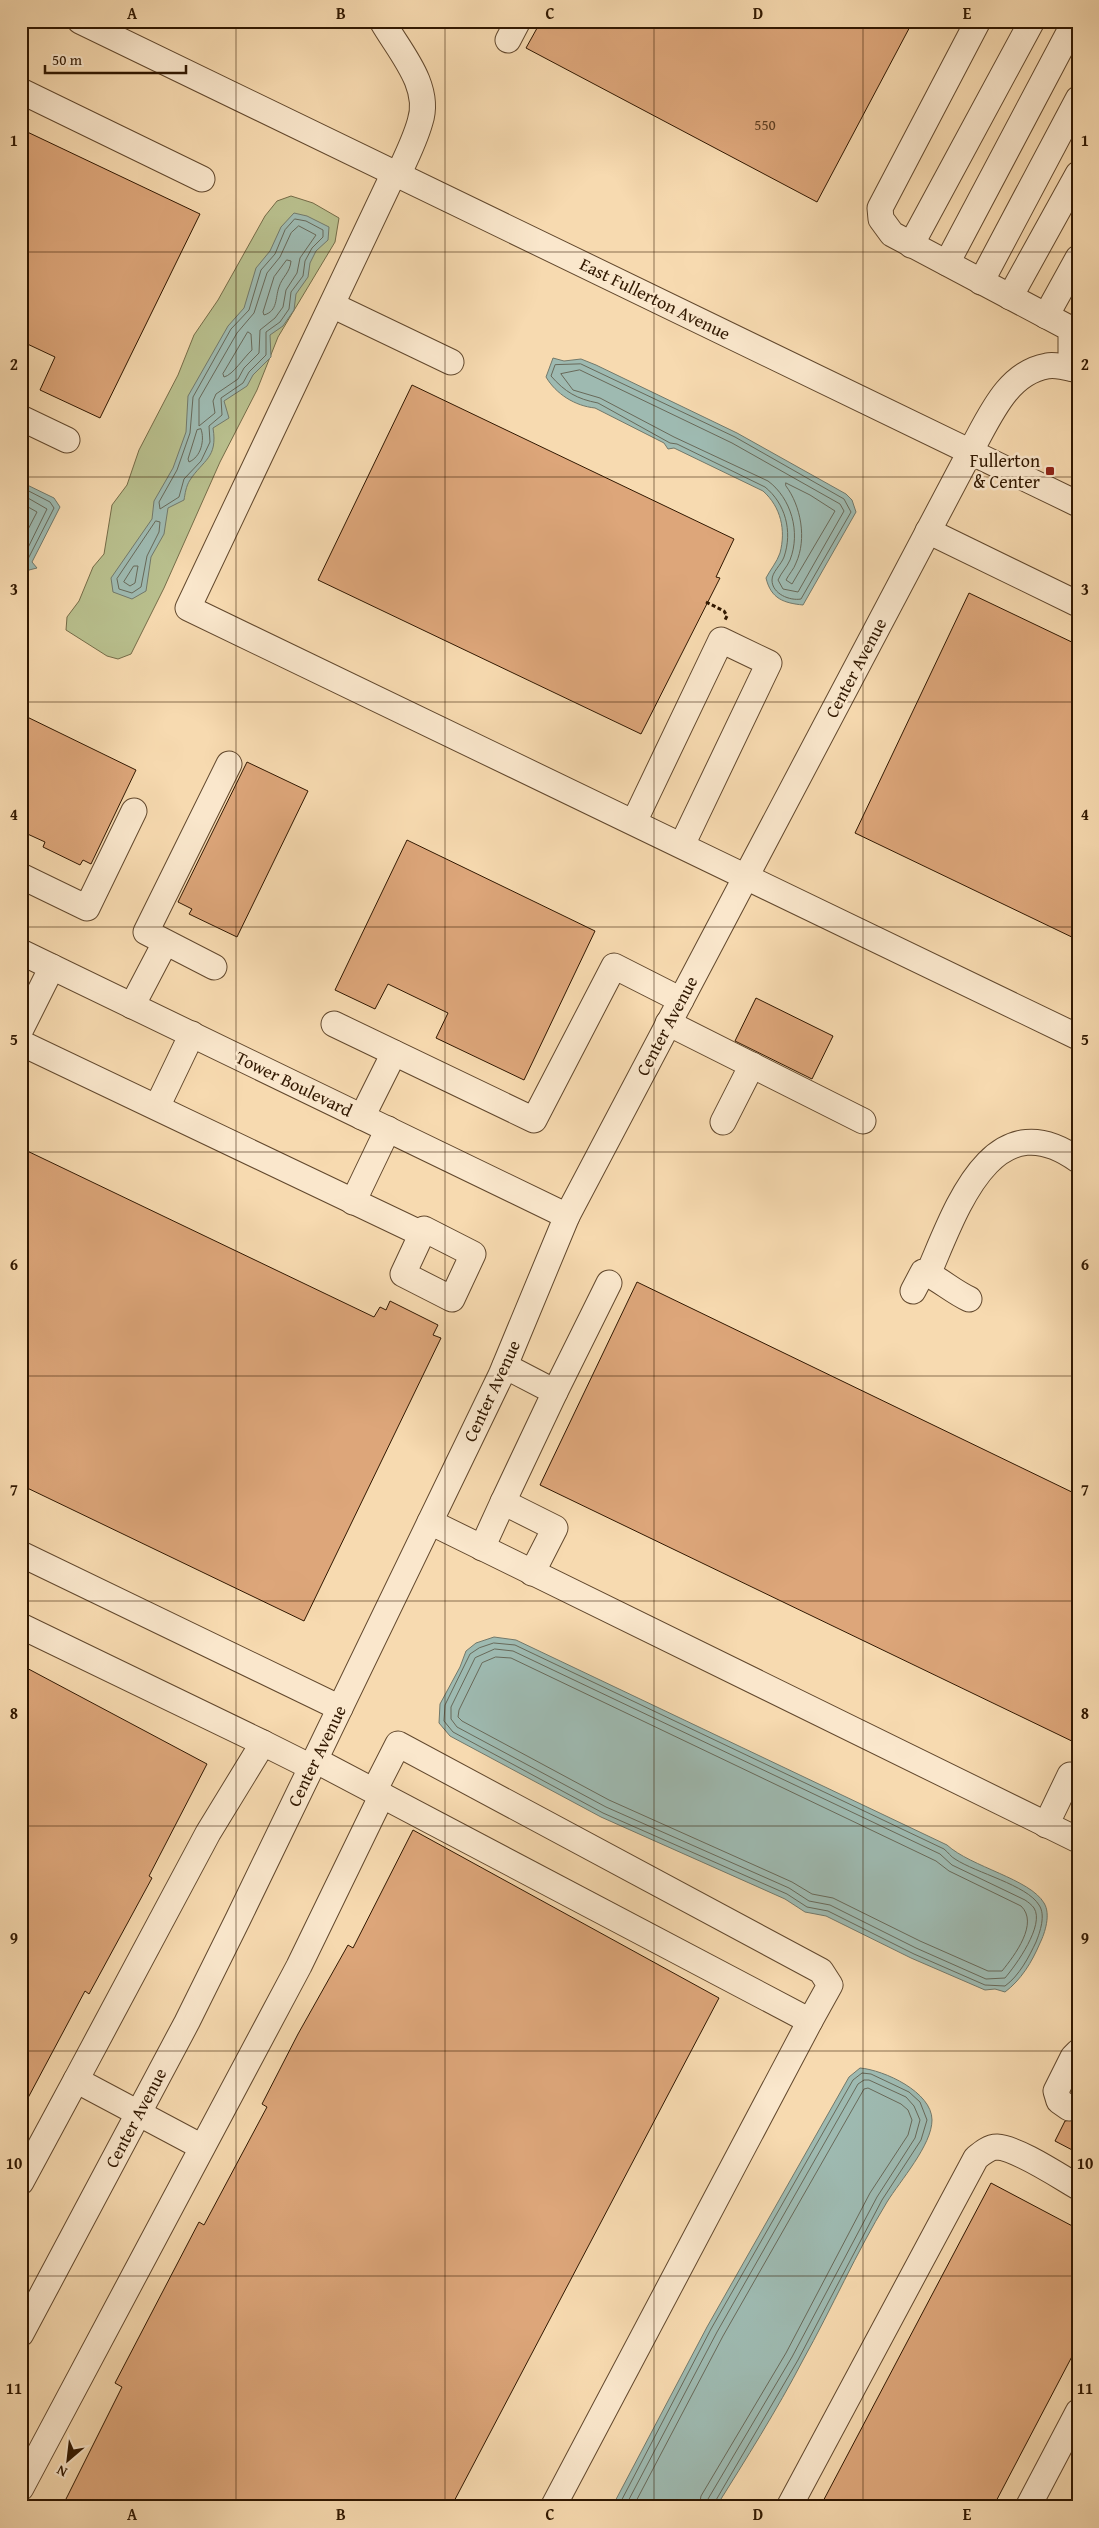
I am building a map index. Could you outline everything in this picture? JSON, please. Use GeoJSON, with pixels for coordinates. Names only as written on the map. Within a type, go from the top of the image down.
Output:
{"type":"FeatureCollection","features":[{"type":"Feature","properties":{"kind":"street","name":"East Fullerton Avenue"},"geometry":{"type":"LineString","coordinates":[[80,21],[1078,504]]}},
{"type":"Feature","properties":{"kind":"street"},"geometry":{"type":"LineString","coordinates":[[382,21],[416,78],[422,92],[421,121],[188,608],[1078,1037]]}},
{"type":"Feature","properties":{"kind":"street"},"geometry":{"type":"LineString","coordinates":[[978,21],[880,208],[881,219],[892,234],[1074,329],[1074,369]]}},
{"type":"Feature","properties":{"kind":"street"},"geometry":{"type":"LineString","coordinates":[[912,244],[1032,21]]}},
{"type":"Feature","properties":{"kind":"street"},"geometry":{"type":"LineString","coordinates":[[946,263],[1075,21]]}},
{"type":"Feature","properties":{"kind":"street"},"geometry":{"type":"LineString","coordinates":[[21,91],[202,179]]}},
{"type":"Feature","properties":{"kind":"street"},"geometry":{"type":"LineString","coordinates":[[981,282],[1078,99]]}},
{"type":"Feature","properties":{"kind":"street"},"geometry":{"type":"LineString","coordinates":[[1010,297],[1078,174]]}},
{"type":"Feature","properties":{"kind":"street"},"geometry":{"type":"LineString","coordinates":[[1046,316],[1078,258]]}},
{"type":"Feature","properties":{"kind":"street"},"geometry":{"type":"LineString","coordinates":[[332,305],[451,362]]}},
{"type":"Feature","properties":{"kind":"street","name":"Center Avenue"},"geometry":{"type":"LineString","coordinates":[[21,2334],[191,2013],[313,1764],[505,1366],[567,1216],[970,452],[1002,396],[1023,374],[1048,365],[1074,369]]}},
{"type":"Feature","properties":{"kind":"street"},"geometry":{"type":"LineString","coordinates":[[21,418],[67,440]]}},
{"type":"Feature","properties":{"kind":"street"},"geometry":{"type":"LineString","coordinates":[[928,531],[1078,604]]}},
{"type":"Feature","properties":{"kind":"street"},"geometry":{"type":"LineString","coordinates":[[634,822],[721,640],[769,664],[682,845]]}},
{"type":"Feature","properties":{"kind":"street"},"geometry":{"type":"LineString","coordinates":[[214,967],[146,932],[228,764]]}},
{"type":"Feature","properties":{"kind":"street"},"geometry":{"type":"LineString","coordinates":[[21,876],[87,908],[134,811]]}},
{"type":"Feature","properties":{"kind":"street"},"geometry":{"type":"LineString","coordinates":[[132,1006],[165,943]]}},
{"type":"Feature","properties":{"kind":"street","name":"Tower Boulevard"},"geometry":{"type":"LineString","coordinates":[[21,952],[567,1216]]}},
{"type":"Feature","properties":{"kind":"street"},"geometry":{"type":"LineString","coordinates":[[334,1024],[534,1120],[614,966],[681,1000]]}},
{"type":"Feature","properties":{"kind":"street"},"geometry":{"type":"LineString","coordinates":[[21,1029],[52,967]]}},
{"type":"Feature","properties":{"kind":"street"},"geometry":{"type":"LineString","coordinates":[[668,1023],[863,1121]]}},
{"type":"Feature","properties":{"kind":"street"},"geometry":{"type":"LineString","coordinates":[[157,1107],[192,1034]]}},
{"type":"Feature","properties":{"kind":"street"},"geometry":{"type":"LineString","coordinates":[[21,1042],[422,1234]]}},
{"type":"Feature","properties":{"kind":"street"},"geometry":{"type":"LineString","coordinates":[[362,1117],[394,1053]]}},
{"type":"Feature","properties":{"kind":"street"},"geometry":{"type":"LineString","coordinates":[[723,1122],[752,1066]]}},
{"type":"Feature","properties":{"kind":"street"},"geometry":{"type":"LineString","coordinates":[[353,1202],[388,1129]]}},
{"type":"Feature","properties":{"kind":"street"},"geometry":{"type":"LineString","coordinates":[[969,1299],[953,1291],[946,1283],[920,1282],[969,1186],[982,1167],[995,1154],[1011,1144],[1029,1142],[1048,1146],[1078,1160]]}},
{"type":"Feature","properties":{"kind":"street"},"geometry":{"type":"LineString","coordinates":[[482,1548],[609,1283]]}},
{"type":"Feature","properties":{"kind":"street"},"geometry":{"type":"LineString","coordinates":[[505,1366],[556,1392]]}},
{"type":"Feature","properties":{"kind":"street"},"geometry":{"type":"LineString","coordinates":[[503,1502],[555,1528],[532,1572]]}},
{"type":"Feature","properties":{"kind":"street"},"geometry":{"type":"LineString","coordinates":[[430,1522],[1078,1840]]}},
{"type":"Feature","properties":{"kind":"street"},"geometry":{"type":"LineString","coordinates":[[21,1554],[340,1708]]}},
{"type":"Feature","properties":{"kind":"street"},"geometry":{"type":"LineString","coordinates":[[21,1626],[263,1743],[378,1793],[810,2021]]}},
{"type":"Feature","properties":{"kind":"street"},"geometry":{"type":"LineString","coordinates":[[21,2182],[208,1832],[263,1743]]}},
{"type":"Feature","properties":{"kind":"street"},"geometry":{"type":"LineString","coordinates":[[21,2488],[299,1966],[378,1793],[398,1744],[821,1971],[830,1985],[553,2507]]}},
{"type":"Feature","properties":{"kind":"street"},"geometry":{"type":"LineString","coordinates":[[1046,1825],[1070,1775],[1078,1778]]}},
{"type":"Feature","properties":{"kind":"street"},"geometry":{"type":"LineString","coordinates":[[1069,2108],[1059,2101],[1056,2090],[1073,2056],[1078,2052]]}},
{"type":"Feature","properties":{"kind":"street"},"geometry":{"type":"LineString","coordinates":[[76,2080],[202,2147]]}},
{"type":"Feature","properties":{"kind":"street"},"geometry":{"type":"LineString","coordinates":[[789,2507],[976,2158],[985,2151],[996,2147],[1018,2154],[1078,2187]]}},
{"type":"Feature","properties":{"kind":"street"},"geometry":{"type":"LineString","coordinates":[[1028,2507],[1071,2440],[1078,2412]]}},
{"type":"Feature","properties":{"kind":"street"},"geometry":{"type":"LineString","coordinates":[[21,2502],[30,2507]]}},
{"type":"Feature","properties":{"kind":"green space"},"geometry":{"type":"Polygon","coordinates":[[[291,196],[313,203],[339,218],[335,242],[278,337],[257,390],[220,462],[164,588],[131,654],[118,659],[107,656],[66,630],[67,617],[79,601],[93,567],[104,554],[112,505],[127,485],[139,450],[178,375],[194,335],[218,300],[265,216],[277,201],[291,196]]]}},
{"type":"Feature","properties":{"kind":"water"},"geometry":{"type":"Polygon","coordinates":[[[294,213],[307,216],[329,227],[328,240],[316,251],[310,263],[308,277],[296,294],[294,310],[283,326],[270,335],[271,357],[253,375],[247,386],[224,401],[229,418],[213,428],[214,438],[211,452],[189,482],[184,500],[168,508],[164,534],[151,557],[146,591],[132,599],[113,592],[111,578],[152,519],[154,501],[173,468],[186,432],[188,396],[228,326],[244,308],[256,268],[270,251],[281,227],[294,213]]]}},
{"type":"Feature","properties":{"kind":"water"},"geometry":{"type":"Polygon","coordinates":[[[553,358],[564,361],[581,359],[596,365],[737,433],[846,494],[852,500],[856,512],[803,605],[779,599],[768,585],[766,578],[780,553],[782,527],[774,504],[763,491],[674,448],[668,449],[664,443],[595,408],[573,402],[555,389],[546,377],[553,358]]]}},
{"type":"Feature","properties":{"kind":"water"},"geometry":{"type":"Polygon","coordinates":[[[21,482],[54,498],[60,507],[32,562],[37,568],[29,570],[21,583],[21,482]]]}},
{"type":"Feature","properties":{"kind":"water"},"geometry":{"type":"Polygon","coordinates":[[[494,1637],[516,1640],[947,1845],[970,1860],[1026,1887],[1044,1903],[1047,1912],[1044,1934],[1030,1964],[1016,1982],[1005,1992],[995,1989],[985,1990],[911,1958],[826,1916],[805,1912],[785,1899],[601,1817],[450,1736],[439,1723],[440,1704],[460,1667],[466,1651],[476,1643],[494,1637]]]}},
{"type":"Feature","properties":{"kind":"water"},"geometry":{"type":"Polygon","coordinates":[[[860,2068],[893,2078],[916,2092],[930,2110],[931,2130],[921,2151],[876,2221],[783,2397],[716,2507],[612,2507],[707,2327],[849,2077],[860,2068]]]}},
{"type":"Feature","properties":{"kind":"building"},"geometry":{"type":"Polygon","coordinates":[[[541,21],[913,21],[817,202],[526,48],[541,21]]]}},
{"type":"Feature","properties":{"kind":"building"},"geometry":{"type":"Polygon","coordinates":[[[21,129],[200,214],[100,418],[40,390],[55,357],[21,341],[21,129]]]}},
{"type":"Feature","properties":{"kind":"building"},"geometry":{"type":"Polygon","coordinates":[[[412,385],[734,539],[716,577],[720,578],[641,734],[318,580],[412,385]]]}},
{"type":"Feature","properties":{"kind":"building"},"geometry":{"type":"Polygon","coordinates":[[[969,593],[1078,645],[1078,940],[855,833],[969,593]]]}},
{"type":"Feature","properties":{"kind":"building"},"geometry":{"type":"Polygon","coordinates":[[[21,714],[136,770],[91,864],[83,860],[80,865],[43,847],[45,842],[21,831],[21,714]]]}},
{"type":"Feature","properties":{"kind":"building"},"geometry":{"type":"Polygon","coordinates":[[[247,762],[308,791],[237,937],[189,914],[192,909],[178,902],[247,762]]]}},
{"type":"Feature","properties":{"kind":"building"},"geometry":{"type":"Polygon","coordinates":[[[407,840],[595,931],[524,1080],[436,1038],[448,1013],[388,984],[375,1009],[335,990],[407,840]]]}},
{"type":"Feature","properties":{"kind":"building"},"geometry":{"type":"Polygon","coordinates":[[[756,998],[833,1036],[812,1079],[735,1041],[756,998]]]}},
{"type":"Feature","properties":{"kind":"building"},"geometry":{"type":"Polygon","coordinates":[[[21,1148],[374,1317],[380,1307],[386,1310],[390,1301],[438,1325],[433,1335],[441,1338],[304,1621],[21,1485],[21,1148]]]}},
{"type":"Feature","properties":{"kind":"building"},"geometry":{"type":"Polygon","coordinates":[[[637,1282],[1078,1495],[1078,1744],[540,1485],[637,1282]]]}},
{"type":"Feature","properties":{"kind":"building"},"geometry":{"type":"Polygon","coordinates":[[[21,1665],[207,1764],[149,1876],[152,1878],[89,1994],[85,1991],[21,2111],[21,1665]]]}},
{"type":"Feature","properties":{"kind":"building"},"geometry":{"type":"Polygon","coordinates":[[[413,1830],[719,1998],[451,2507],[62,2507],[122,2387],[115,2383],[199,2222],[204,2225],[267,2107],[262,2104],[298,2034],[348,1945],[353,1948],[413,1830]]]}},
{"type":"Feature","properties":{"kind":"building"},"geometry":{"type":"Polygon","coordinates":[[[1078,2119],[1078,2153],[1055,2141],[1065,2121],[1078,2119]]]}},
{"type":"Feature","properties":{"kind":"building"},"geometry":{"type":"Polygon","coordinates":[[[991,2183],[1078,2229],[1078,2345],[993,2507],[820,2507],[991,2183]]]}},
{"type":"Feature","properties":{"kind":"place","name":"Fullerton & Center"},"geometry":{"type":"Point","coordinates":[1050,471]}}]}
